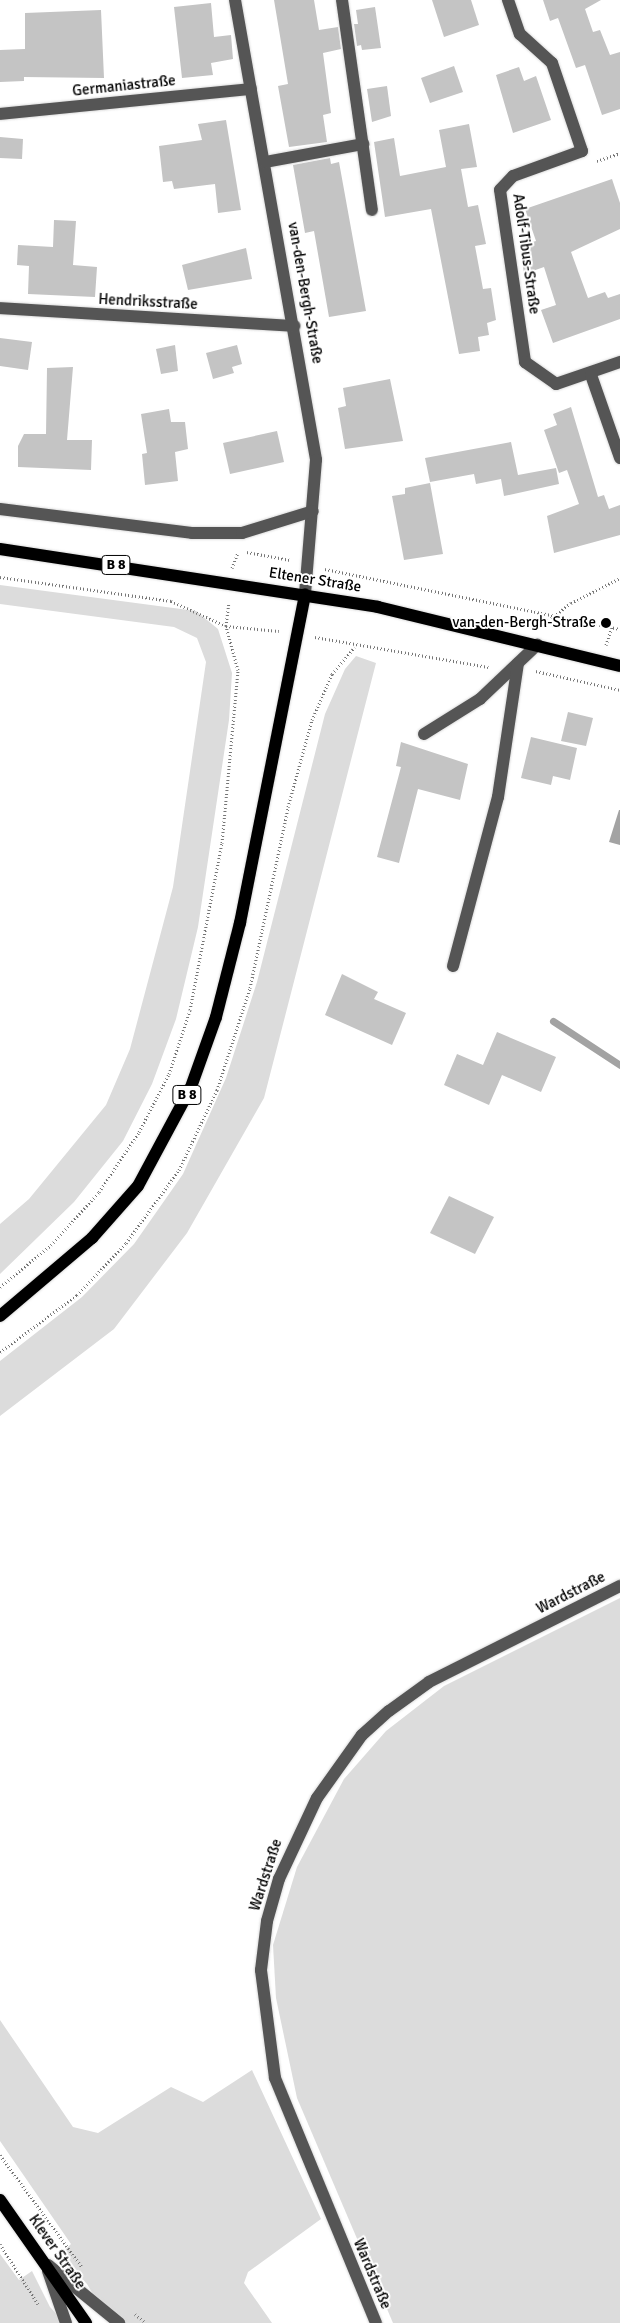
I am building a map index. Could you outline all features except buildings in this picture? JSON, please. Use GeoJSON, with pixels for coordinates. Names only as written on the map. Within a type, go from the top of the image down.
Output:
{"type":"FeatureCollection","features":[{"type":"Feature","properties":{"kind":"main road","name":"Eltener Straße"},"geometry":{"type":"LineString","coordinates":[[0,549],[305,594],[537,645],[620,666]]}},
{"type":"Feature","properties":{"kind":"main road","name":"B 8"},"geometry":{"type":"LineString","coordinates":[[0,1316],[92,1238],[138,1186],[191,1087],[216,1018],[240,923],[305,594]]}},
{"type":"Feature","properties":{"kind":"main road","name":"Klever Straße"},"geometry":{"type":"LineString","coordinates":[[0,2200],[86,2323]]}},
{"type":"Feature","properties":{"kind":"street","name":"van-den-Bergh-Straße"},"geometry":{"type":"LineString","coordinates":[[235,0],[294,326],[316,460],[309,565],[305,594]]}},
{"type":"Feature","properties":{"kind":"street"},"geometry":{"type":"LineString","coordinates":[[342,0],[372,210]]}},
{"type":"Feature","properties":{"kind":"street","name":"Adolf-Tibus-Straße"},"geometry":{"type":"LineString","coordinates":[[508,0],[520,34],[552,64],[582,151],[513,176],[500,190],[525,362],[556,384],[591,375],[620,362]]}},
{"type":"Feature","properties":{"kind":"street","name":"Germaniastraße"},"geometry":{"type":"LineString","coordinates":[[0,114],[251,89]]}},
{"type":"Feature","properties":{"kind":"street"},"geometry":{"type":"LineString","coordinates":[[265,162],[363,144]]}},
{"type":"Feature","properties":{"kind":"street","name":"Hendriksstraße"},"geometry":{"type":"LineString","coordinates":[[0,308],[294,326]]}},
{"type":"Feature","properties":{"kind":"street"},"geometry":{"type":"LineString","coordinates":[[591,375],[620,458]]}},
{"type":"Feature","properties":{"kind":"street"},"geometry":{"type":"LineString","coordinates":[[0,509],[200,533],[242,533],[313,511]]}},
{"type":"Feature","properties":{"kind":"street"},"geometry":{"type":"LineString","coordinates":[[424,734],[466,709],[537,645]]}},
{"type":"Feature","properties":{"kind":"street"},"geometry":{"type":"LineString","coordinates":[[452,966],[498,798],[518,663]]}},
{"type":"Feature","properties":{"kind":"street","name":"Wardstraße"},"geometry":{"type":"LineString","coordinates":[[376,2323],[275,2078],[262,1970],[267,1921],[280,1879],[317,1798],[362,1735],[389,1711],[430,1682],[620,1586]]}},
{"type":"Feature","properties":{"kind":"street"},"geometry":{"type":"LineString","coordinates":[[44,2262],[66,2323]]}},
{"type":"Feature","properties":{"kind":"street"},"geometry":{"type":"LineString","coordinates":[[44,2262],[119,2323]]}},
{"type":"Feature","properties":{"kind":"path"},"geometry":{"type":"LineString","coordinates":[[309,565],[346,576],[620,629]]}},
{"type":"Feature","properties":{"kind":"path"},"geometry":{"type":"LineString","coordinates":[[0,578],[171,601],[226,626],[238,670],[222,843],[190,1010],[169,1074],[139,1132],[99,1192],[51,1244],[0,1288]]}},
{"type":"Feature","properties":{"kind":"path"},"geometry":{"type":"LineString","coordinates":[[522,642],[554,616],[620,578]]}},
{"type":"Feature","properties":{"kind":"path"},"geometry":{"type":"LineString","coordinates":[[0,2155],[85,2270]]}},
{"type":"Feature","properties":{"kind":"path"},"geometry":{"type":"LineString","coordinates":[[0,2244],[42,2312]]}},
{"type":"Feature","properties":{"kind":"path"},"geometry":{"type":"LineString","coordinates":[[132,2311],[146,2323]]}},
{"type":"Feature","properties":{"kind":"shaded area"},"geometry":{"type":"Polygon","coordinates":[[[0,585],[196,611],[218,629],[232,673],[229,720],[198,927],[176,1019],[152,1084],[123,1141],[74,1202],[0,1274],[0,1224],[29,1199],[106,1105],[130,1049],[173,887],[206,662],[197,638],[174,627],[0,604],[0,585]]]}},
{"type":"Feature","properties":{"kind":"shaded area"},"geometry":{"type":"Polygon","coordinates":[[[356,656],[376,663],[264,1098],[187,1233],[114,1329],[0,1416],[0,1361],[82,1297],[134,1244],[183,1174],[226,1078],[257,982],[325,714],[345,669],[356,656]]]}},
{"type":"Feature","properties":{"kind":"shaded area"},"geometry":{"type":"Polygon","coordinates":[[[620,810],[620,845],[609,842],[620,810]]]}},
{"type":"Feature","properties":{"kind":"shaded area"},"geometry":{"type":"Polygon","coordinates":[[[620,1598],[620,2323],[393,2323],[297,2098],[276,1998],[273,1945],[297,1867],[344,1779],[386,1731],[444,1686],[620,1598]]]}},
{"type":"Feature","properties":{"kind":"shaded area"},"geometry":{"type":"Polygon","coordinates":[[[0,2020],[73,2127],[98,2133],[171,2087],[203,2102],[252,2070],[321,2219],[248,2272],[244,2283],[272,2323],[110,2323],[87,2284],[59,2256],[71,2244],[0,2141],[0,2020]]]}},
{"type":"Feature","properties":{"kind":"shaded area"},"geometry":{"type":"Polygon","coordinates":[[[0,2254],[19,2280],[32,2271],[50,2307],[65,2323],[0,2323],[0,2254]]]}},
{"type":"Feature","properties":{"kind":"waterway"},"geometry":{"type":"LineString","coordinates":[[553,1021],[620,1065]]}},
{"type":"Feature","properties":{"kind":"place","name":"van-den-Bergh-Straße"},"geometry":{"type":"Point","coordinates":[606,623]}}]}
